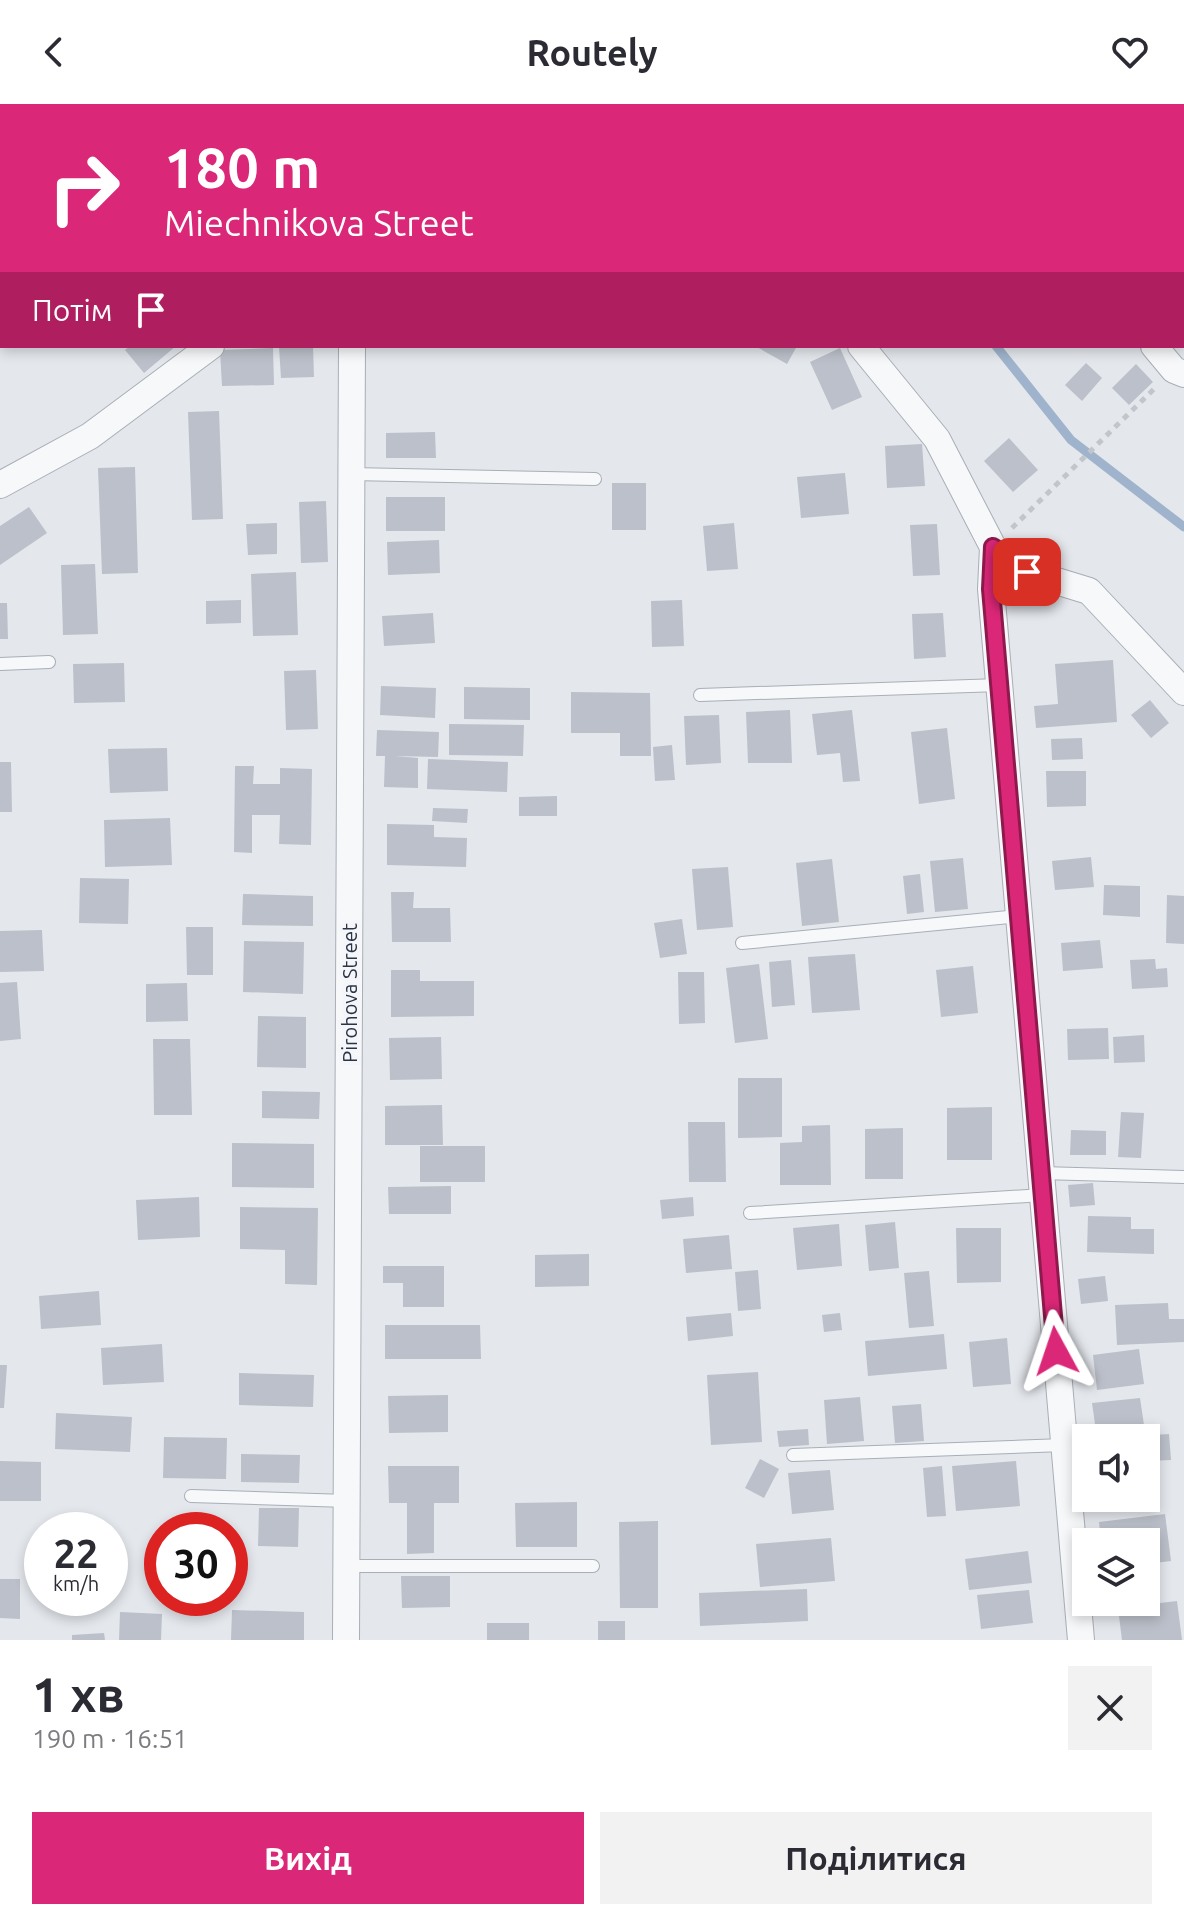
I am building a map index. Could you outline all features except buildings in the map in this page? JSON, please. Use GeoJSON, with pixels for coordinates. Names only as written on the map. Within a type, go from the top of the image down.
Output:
{"type":"FeatureCollection","features":[{"type":"Feature","properties":{"kind":"street"},"geometry":{"type":"LineString","coordinates":[[0,485],[90,436],[208,348]]}},
{"type":"Feature","properties":{"kind":"street","name":"Pirohova Street"},"geometry":{"type":"LineString","coordinates":[[346,1640],[352,348]]}},
{"type":"Feature","properties":{"kind":"street"},"geometry":{"type":"LineString","coordinates":[[863,348],[937,439],[993,547],[1027,572],[1089,591],[1184,692]]}},
{"type":"Feature","properties":{"kind":"street"},"geometry":{"type":"LineString","coordinates":[[1156,348],[1179,372]]}},
{"type":"Feature","properties":{"kind":"street"},"geometry":{"type":"LineString","coordinates":[[993,547],[991,589],[1081,1640]]}},
{"type":"Feature","properties":{"kind":"lane"},"geometry":{"type":"LineString","coordinates":[[351,474],[595,479]]}},
{"type":"Feature","properties":{"kind":"lane"},"geometry":{"type":"LineString","coordinates":[[0,664],[49,662]]}},
{"type":"Feature","properties":{"kind":"lane"},"geometry":{"type":"LineString","coordinates":[[700,695],[1000,685]]}},
{"type":"Feature","properties":{"kind":"lane"},"geometry":{"type":"LineString","coordinates":[[742,943],[1019,916]]}},
{"type":"Feature","properties":{"kind":"lane"},"geometry":{"type":"LineString","coordinates":[[750,1213],[1042,1184],[1184,1177]]}},
{"type":"Feature","properties":{"kind":"lane"},"geometry":{"type":"LineString","coordinates":[[793,1455],[1064,1445]]}},
{"type":"Feature","properties":{"kind":"lane"},"geometry":{"type":"LineString","coordinates":[[191,1496],[347,1501]]}},
{"type":"Feature","properties":{"kind":"lane"},"geometry":{"type":"LineString","coordinates":[[347,1566],[593,1566]]}},
{"type":"Feature","properties":{"kind":"path"},"geometry":{"type":"LineString","coordinates":[[993,547],[1179,372]]}},
{"type":"Feature","properties":{"kind":"waterway"},"geometry":{"type":"LineString","coordinates":[[998,348],[1071,440],[1184,527]]}},
{"type":"Feature","properties":{"kind":"route"},"geometry":{"type":"LineString","coordinates":[[1027,572],[993,547],[991,589],[1056,1351]]}}]}
